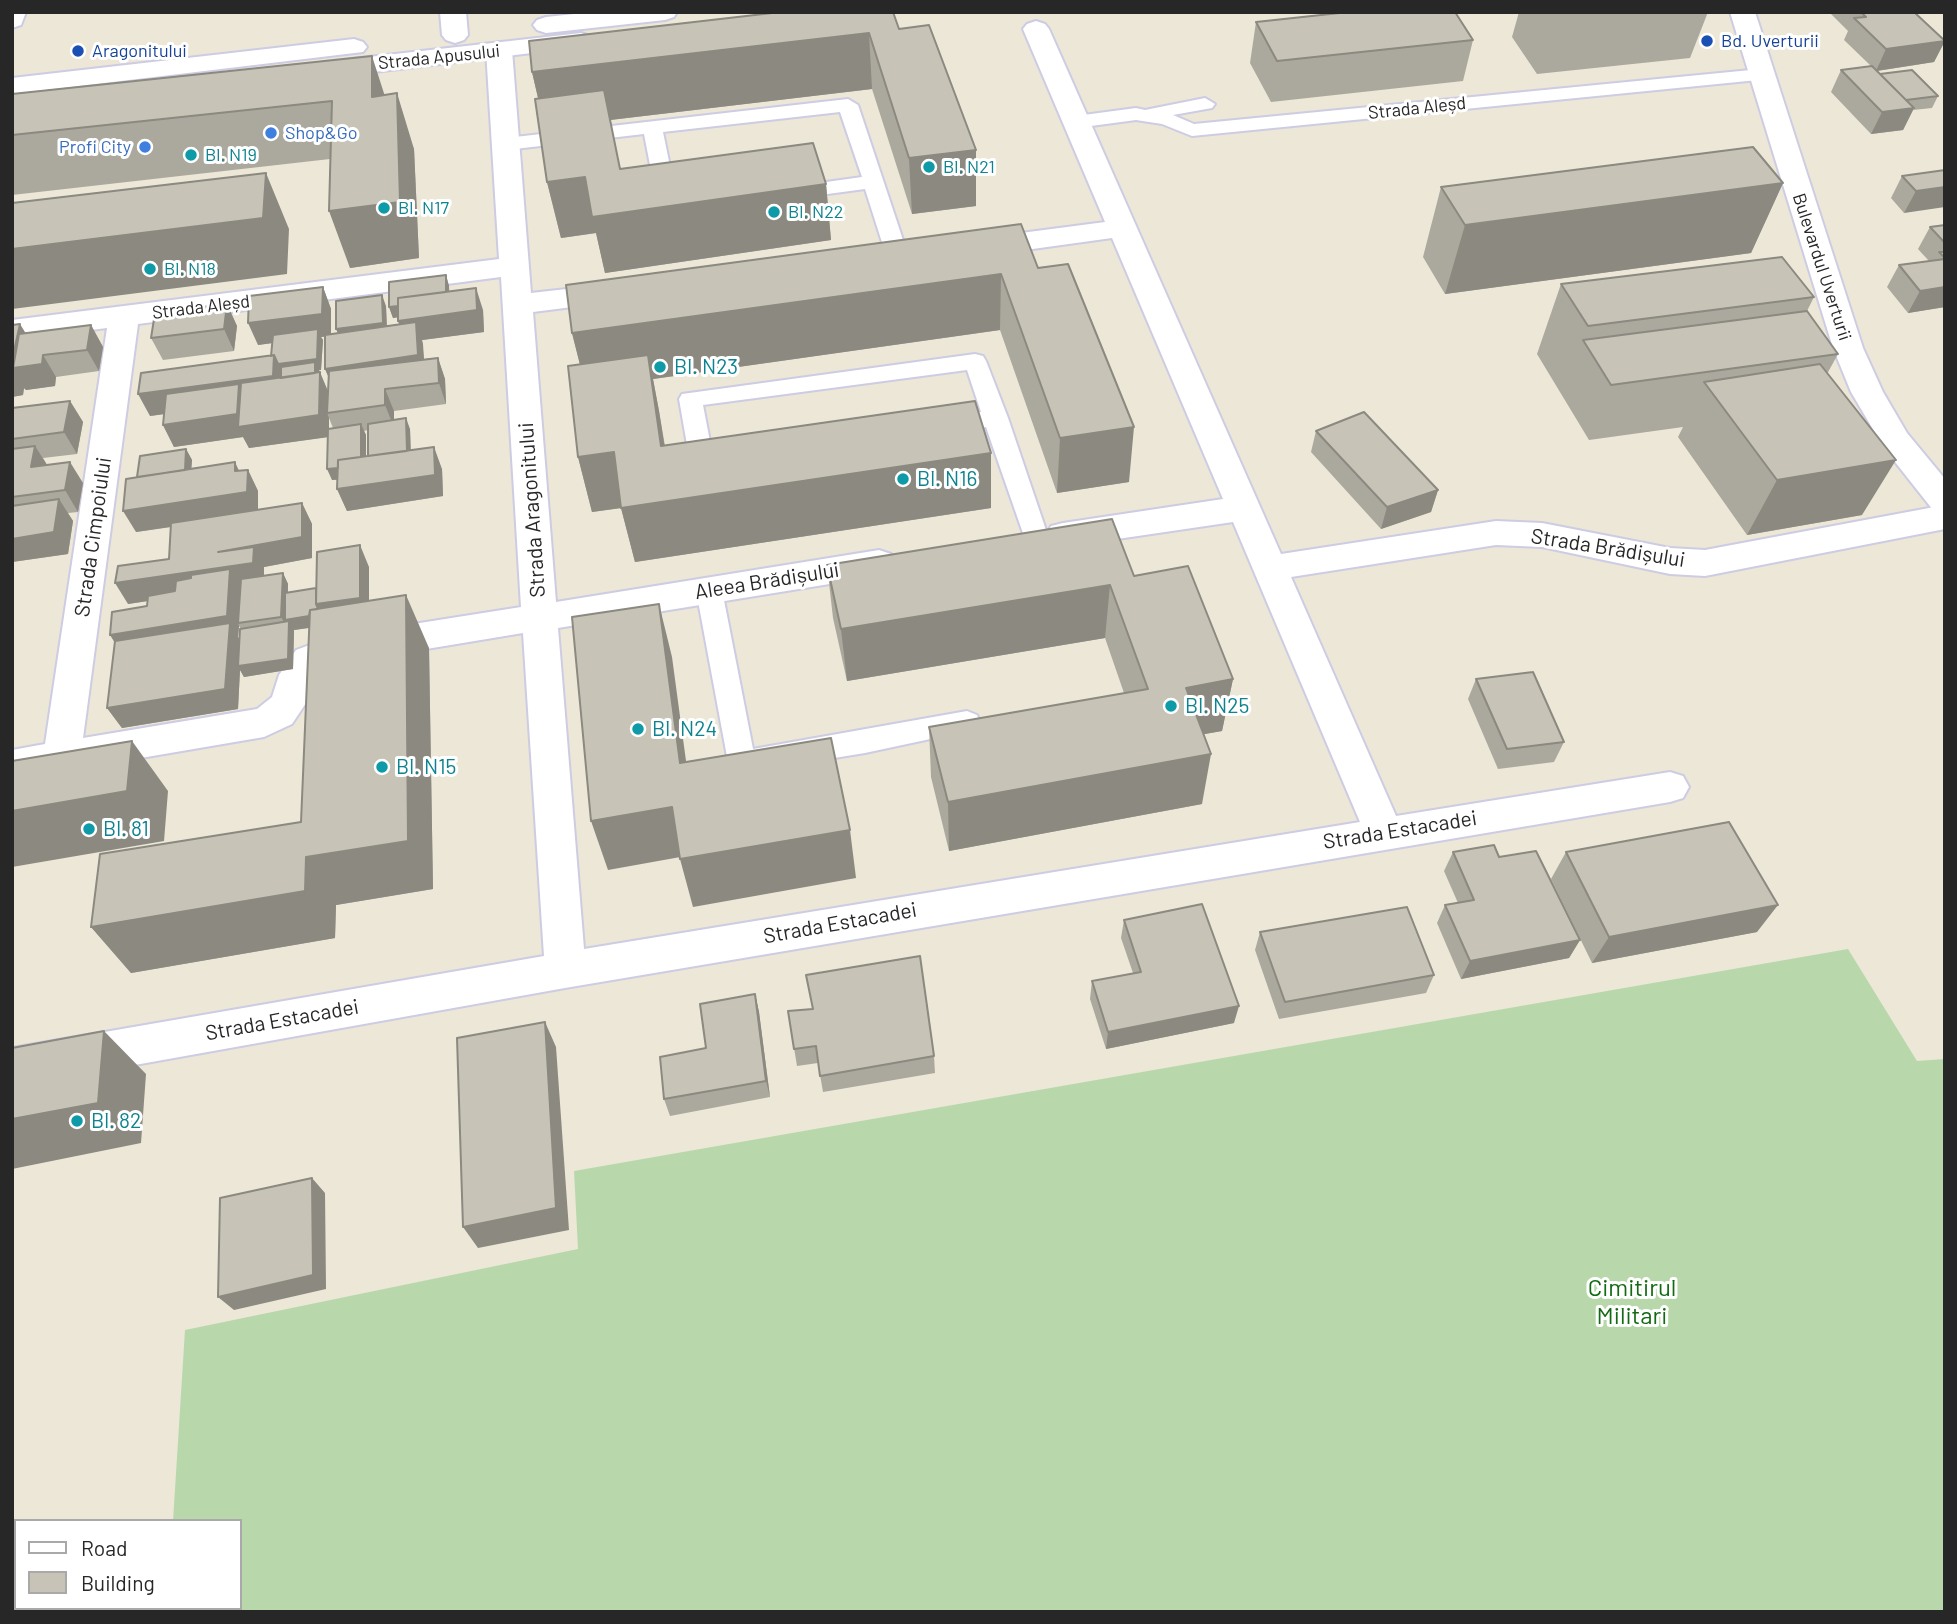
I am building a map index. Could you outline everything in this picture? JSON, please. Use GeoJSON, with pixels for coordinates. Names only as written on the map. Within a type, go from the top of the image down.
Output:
{"type":"FeatureCollection","features":[{"type":"Feature","properties":{"kind":"street"},"geometry":{"type":"LineString","coordinates":[[12,20],[14,12]]}},
{"type":"Feature","properties":{"kind":"street","name":"Strada Apusului"},"geometry":{"type":"LineString","coordinates":[[12,86],[454,24],[665,12]]}},
{"type":"Feature","properties":{"kind":"street","name":"Bulevardul Uverturii"},"geometry":{"type":"LineString","coordinates":[[1742,12],[1848,348],[1867,392],[1895,440],[1945,502]]}},
{"type":"Feature","properties":{"kind":"street"},"geometry":{"type":"LineString","coordinates":[[454,24],[499,50]]}},
{"type":"Feature","properties":{"kind":"street","name":"Strada Apusului"},"geometry":{"type":"LineString","coordinates":[[12,104],[690,28]]}},
{"type":"Feature","properties":{"kind":"street"},"geometry":{"type":"LineString","coordinates":[[1036,29],[1384,832]]}},
{"type":"Feature","properties":{"kind":"street","name":"Strada Aragonitului"},"geometry":{"type":"LineString","coordinates":[[499,50],[565,970]]}},
{"type":"Feature","properties":{"kind":"street"},"geometry":{"type":"LineString","coordinates":[[911,256],[1122,228]]}},
{"type":"Feature","properties":{"kind":"street","name":"Strada Aleșd"},"geometry":{"type":"LineString","coordinates":[[12,330],[514,266]]}},
{"type":"Feature","properties":{"kind":"street"},"geometry":{"type":"LineString","coordinates":[[517,304],[648,289]]}},
{"type":"Feature","properties":{"kind":"street","name":"Strada Cimpoiului"},"geometry":{"type":"LineString","coordinates":[[62,757],[124,316]]}},
{"type":"Feature","properties":{"kind":"street"},"geometry":{"type":"LineString","coordinates":[[1024,541],[1244,508]]}},
{"type":"Feature","properties":{"kind":"street","name":"Strada Brădișului"},"geometry":{"type":"LineString","coordinates":[[1270,568],[1496,533],[1542,535],[1670,561],[1705,563],[1945,517]]}},
{"type":"Feature","properties":{"kind":"street","name":"Aleea Brădișului"},"geometry":{"type":"LineString","coordinates":[[12,765],[264,722],[279,714],[288,703],[296,675],[309,660],[331,651],[540,615],[914,558]]}},
{"type":"Feature","properties":{"kind":"street","name":"Strada Estacadei"},"geometry":{"type":"LineString","coordinates":[[12,1069],[565,970],[1384,832],[1670,787]]}},
{"type":"Feature","properties":{"kind":"lane","name":"Strada Aleșd"},"geometry":{"type":"LineString","coordinates":[[1076,122],[1136,114],[1167,119],[1192,130],[1761,75]]}},
{"type":"Feature","properties":{"kind":"lane"},"geometry":{"type":"LineString","coordinates":[[1136,114],[1205,104]]}},
{"type":"Feature","properties":{"kind":"lane"},"geometry":{"type":"LineString","coordinates":[[506,144],[848,105],[872,182],[911,256]]}},
{"type":"Feature","properties":{"kind":"lane"},"geometry":{"type":"LineString","coordinates":[[653,129],[669,210],[682,208]]}},
{"type":"Feature","properties":{"kind":"lane"},"geometry":{"type":"LineString","coordinates":[[776,195],[872,182]]}},
{"type":"Feature","properties":{"kind":"lane"},"geometry":{"type":"LineString","coordinates":[[742,456],[702,462],[690,399],[975,361],[996,418],[1024,541]]}},
{"type":"Feature","properties":{"kind":"lane"},"geometry":{"type":"LineString","coordinates":[[915,430],[996,418]]}},
{"type":"Feature","properties":{"kind":"lane"},"geometry":{"type":"LineString","coordinates":[[709,590],[743,762],[865,742],[994,716]]}},
{"type":"Feature","properties":{"kind":"green space","name":"Cimitirul Militari"},"geometry":{"type":"Polygon","coordinates":[[[1848,949],[1917,1061],[1945,1059],[1945,1612],[167,1612],[242,1610],[242,1519],[173,1519],[185,1330],[578,1249],[574,1171],[1848,949]]]}},
{"type":"Feature","properties":{"kind":"building"},"geometry":{"type":"Polygon","coordinates":[[[781,12],[893,12],[899,29],[929,25],[976,150],[909,158],[869,33],[532,72],[529,41],[781,12]]]}},
{"type":"Feature","properties":{"kind":"building"},"geometry":{"type":"Polygon","coordinates":[[[1349,12],[1455,12],[1473,40],[1277,61],[1256,22],[1349,12]]]}},
{"type":"Feature","properties":{"kind":"building"},"geometry":{"type":"Polygon","coordinates":[[[1861,12],[1914,12],[1945,41],[1886,49],[1854,18],[1866,17],[1861,12]]]}},
{"type":"Feature","properties":{"kind":"building"},"geometry":{"type":"Polygon","coordinates":[[[372,56],[372,97],[397,93],[400,202],[329,211],[332,101],[12,135],[12,94],[372,56]]]}},
{"type":"Feature","properties":{"kind":"building"},"geometry":{"type":"Polygon","coordinates":[[[1872,66],[1914,108],[1882,112],[1841,70],[1872,66]]]}},
{"type":"Feature","properties":{"kind":"building"},"geometry":{"type":"Polygon","coordinates":[[[1912,70],[1938,96],[1906,100],[1880,74],[1912,70]]]}},
{"type":"Feature","properties":{"kind":"building"},"geometry":{"type":"Polygon","coordinates":[[[604,90],[620,169],[813,143],[826,184],[592,217],[585,177],[547,182],[535,99],[604,90]]]}},
{"type":"Feature","properties":{"kind":"building"},"geometry":{"type":"Polygon","coordinates":[[[1753,147],[1783,183],[1465,225],[1441,187],[1753,147]]]}},
{"type":"Feature","properties":{"kind":"building"},"geometry":{"type":"Polygon","coordinates":[[[1945,170],[1945,187],[1916,191],[1902,176],[1945,170]]]}},
{"type":"Feature","properties":{"kind":"building"},"geometry":{"type":"Polygon","coordinates":[[[266,173],[263,218],[12,249],[12,203],[266,173]]]}},
{"type":"Feature","properties":{"kind":"building"},"geometry":{"type":"Polygon","coordinates":[[[1021,224],[1038,268],[1068,264],[1134,427],[1060,438],[1001,274],[572,333],[566,285],[1021,224]]]}},
{"type":"Feature","properties":{"kind":"building"},"geometry":{"type":"Polygon","coordinates":[[[1945,225],[1945,243],[1930,227],[1945,225]]]}},
{"type":"Feature","properties":{"kind":"building"},"geometry":{"type":"Polygon","coordinates":[[[1782,257],[1814,297],[1588,326],[1561,284],[1782,257]]]}},
{"type":"Feature","properties":{"kind":"building"},"geometry":{"type":"Polygon","coordinates":[[[1945,259],[1945,287],[1920,291],[1899,265],[1945,259]]]}},
{"type":"Feature","properties":{"kind":"building"},"geometry":{"type":"Polygon","coordinates":[[[446,275],[446,292],[398,298],[398,306],[389,307],[389,282],[446,275]]]}},
{"type":"Feature","properties":{"kind":"building"},"geometry":{"type":"Polygon","coordinates":[[[323,287],[322,314],[248,323],[249,296],[323,287]]]}},
{"type":"Feature","properties":{"kind":"building"},"geometry":{"type":"Polygon","coordinates":[[[476,288],[477,310],[398,321],[398,298],[476,288]]]}},
{"type":"Feature","properties":{"kind":"building"},"geometry":{"type":"Polygon","coordinates":[[[382,295],[383,323],[336,329],[336,301],[382,295]]]}},
{"type":"Feature","properties":{"kind":"building"},"geometry":{"type":"Polygon","coordinates":[[[227,304],[224,329],[151,338],[155,313],[227,304]]]}},
{"type":"Feature","properties":{"kind":"building"},"geometry":{"type":"Polygon","coordinates":[[[1807,311],[1838,354],[1611,385],[1583,340],[1807,311]]]}},
{"type":"Feature","properties":{"kind":"building"},"geometry":{"type":"Polygon","coordinates":[[[416,322],[418,355],[325,369],[325,335],[416,322]]]}},
{"type":"Feature","properties":{"kind":"building"},"geometry":{"type":"Polygon","coordinates":[[[20,324],[12,360],[12,325],[20,324]]]}},
{"type":"Feature","properties":{"kind":"building"},"geometry":{"type":"Polygon","coordinates":[[[91,325],[87,350],[43,355],[42,364],[13,368],[19,334],[91,325]]]}},
{"type":"Feature","properties":{"kind":"building"},"geometry":{"type":"Polygon","coordinates":[[[318,329],[317,359],[278,364],[274,355],[271,356],[273,335],[318,329]]]}},
{"type":"Feature","properties":{"kind":"building"},"geometry":{"type":"Polygon","coordinates":[[[274,355],[273,376],[138,394],[141,373],[274,355]]]}},
{"type":"Feature","properties":{"kind":"building"},"geometry":{"type":"Polygon","coordinates":[[[648,355],[661,446],[975,401],[991,453],[621,508],[614,452],[578,457],[568,366],[648,355]]]}},
{"type":"Feature","properties":{"kind":"building"},"geometry":{"type":"Polygon","coordinates":[[[438,358],[439,383],[385,389],[385,405],[327,413],[329,371],[438,358]]]}},
{"type":"Feature","properties":{"kind":"building"},"geometry":{"type":"Polygon","coordinates":[[[315,362],[315,373],[281,378],[281,367],[315,362]]]}},
{"type":"Feature","properties":{"kind":"building"},"geometry":{"type":"Polygon","coordinates":[[[1820,364],[1896,460],[1777,480],[1704,382],[1820,364]]]}},
{"type":"Feature","properties":{"kind":"building"},"geometry":{"type":"Polygon","coordinates":[[[320,372],[319,415],[238,427],[241,383],[320,372]]]}},
{"type":"Feature","properties":{"kind":"building"},"geometry":{"type":"Polygon","coordinates":[[[239,384],[237,414],[163,425],[166,394],[239,384]]]}},
{"type":"Feature","properties":{"kind":"building"},"geometry":{"type":"Polygon","coordinates":[[[70,401],[64,432],[12,439],[12,408],[70,401]]]}},
{"type":"Feature","properties":{"kind":"building"},"geometry":{"type":"Polygon","coordinates":[[[1364,412],[1438,490],[1387,507],[1316,431],[1364,412]]]}},
{"type":"Feature","properties":{"kind":"building"},"geometry":{"type":"Polygon","coordinates":[[[406,418],[407,451],[368,456],[368,424],[406,418]]]}},
{"type":"Feature","properties":{"kind":"building"},"geometry":{"type":"Polygon","coordinates":[[[361,424],[361,457],[338,460],[338,468],[327,469],[328,429],[361,424]]]}},
{"type":"Feature","properties":{"kind":"building"},"geometry":{"type":"Polygon","coordinates":[[[35,446],[31,467],[70,462],[65,490],[12,497],[12,449],[35,446]]]}},
{"type":"Feature","properties":{"kind":"building"},"geometry":{"type":"Polygon","coordinates":[[[434,447],[435,475],[337,489],[338,460],[434,447]]]}},
{"type":"Feature","properties":{"kind":"building"},"geometry":{"type":"Polygon","coordinates":[[[186,449],[185,470],[137,477],[140,456],[186,449]]]}},
{"type":"Feature","properties":{"kind":"building"},"geometry":{"type":"Polygon","coordinates":[[[235,462],[235,471],[248,470],[247,492],[123,511],[126,479],[235,462]]]}},
{"type":"Feature","properties":{"kind":"building"},"geometry":{"type":"Polygon","coordinates":[[[59,499],[54,532],[12,539],[12,506],[59,499]]]}},
{"type":"Feature","properties":{"kind":"building"},"geometry":{"type":"Polygon","coordinates":[[[302,503],[302,537],[218,552],[254,547],[253,563],[115,583],[118,566],[169,559],[171,523],[302,503]]]}},
{"type":"Feature","properties":{"kind":"building"},"geometry":{"type":"Polygon","coordinates":[[[1112,519],[1134,576],[1188,566],[1233,679],[1186,688],[1211,754],[948,802],[929,727],[1148,689],[1110,585],[841,629],[827,565],[1112,519]]]}},
{"type":"Feature","properties":{"kind":"building"},"geometry":{"type":"Polygon","coordinates":[[[360,545],[360,598],[316,604],[317,552],[360,545]]]}},
{"type":"Feature","properties":{"kind":"building"},"geometry":{"type":"Polygon","coordinates":[[[230,569],[227,616],[110,635],[112,612],[147,606],[148,596],[175,591],[176,581],[191,578],[191,575],[230,569]]]}},
{"type":"Feature","properties":{"kind":"building"},"geometry":{"type":"Polygon","coordinates":[[[283,573],[281,617],[238,623],[241,579],[283,573]]]}},
{"type":"Feature","properties":{"kind":"building"},"geometry":{"type":"Polygon","coordinates":[[[316,588],[318,609],[310,610],[309,616],[285,620],[285,593],[316,588]]]}},
{"type":"Feature","properties":{"kind":"building"},"geometry":{"type":"Polygon","coordinates":[[[406,595],[408,841],[306,857],[305,891],[91,927],[100,854],[301,822],[310,610],[406,595]]]}},
{"type":"Feature","properties":{"kind":"building"},"geometry":{"type":"Polygon","coordinates":[[[659,604],[680,763],[831,738],[850,830],[680,859],[672,807],[591,821],[572,617],[659,604]]]}},
{"type":"Feature","properties":{"kind":"building"},"geometry":{"type":"Polygon","coordinates":[[[289,621],[288,659],[238,666],[240,629],[289,621]]]}},
{"type":"Feature","properties":{"kind":"building"},"geometry":{"type":"Polygon","coordinates":[[[230,623],[225,689],[107,708],[115,641],[230,623]]]}},
{"type":"Feature","properties":{"kind":"building"},"geometry":{"type":"Polygon","coordinates":[[[1533,672],[1564,742],[1507,749],[1476,679],[1533,672]]]}},
{"type":"Feature","properties":{"kind":"building"},"geometry":{"type":"Polygon","coordinates":[[[132,741],[127,791],[12,811],[12,761],[132,741]]]}},
{"type":"Feature","properties":{"kind":"building"},"geometry":{"type":"Polygon","coordinates":[[[1729,822],[1778,905],[1609,937],[1566,852],[1729,822]]]}},
{"type":"Feature","properties":{"kind":"building"},"geometry":{"type":"Polygon","coordinates":[[[1494,845],[1499,857],[1536,851],[1580,940],[1470,961],[1445,905],[1474,900],[1453,852],[1494,845]]]}},
{"type":"Feature","properties":{"kind":"building"},"geometry":{"type":"Polygon","coordinates":[[[1202,904],[1239,1006],[1108,1032],[1092,981],[1141,972],[1124,920],[1202,904]]]}},
{"type":"Feature","properties":{"kind":"building"},"geometry":{"type":"Polygon","coordinates":[[[1407,907],[1434,975],[1285,1002],[1260,932],[1407,907]]]}},
{"type":"Feature","properties":{"kind":"building"},"geometry":{"type":"Polygon","coordinates":[[[920,956],[934,1056],[820,1076],[816,1046],[794,1049],[788,1011],[813,1009],[806,975],[920,956]]]}},
{"type":"Feature","properties":{"kind":"building"},"geometry":{"type":"Polygon","coordinates":[[[755,994],[766,1081],[664,1099],[660,1057],[706,1048],[700,1004],[755,994]]]}},
{"type":"Feature","properties":{"kind":"building"},"geometry":{"type":"Polygon","coordinates":[[[545,1022],[556,1208],[463,1227],[457,1038],[545,1022]]]}},
{"type":"Feature","properties":{"kind":"building"},"geometry":{"type":"Polygon","coordinates":[[[104,1031],[98,1103],[12,1119],[12,1048],[104,1031]]]}},
{"type":"Feature","properties":{"kind":"building"},"geometry":{"type":"Polygon","coordinates":[[[312,1178],[313,1275],[218,1297],[220,1198],[312,1178]]]}},
{"type":"Feature","properties":{"kind":"place","name":"Bd. Uverturii"},"geometry":{"type":"Point","coordinates":[1707,41]}},
{"type":"Feature","properties":{"kind":"place","name":"Aragonitului"},"geometry":{"type":"Point","coordinates":[78,51]}},
{"type":"Feature","properties":{"kind":"place","name":"Shop&Go"},"geometry":{"type":"Point","coordinates":[271,133]}},
{"type":"Feature","properties":{"kind":"place","name":"Profi City"},"geometry":{"type":"Point","coordinates":[145,147]}},
{"type":"Feature","properties":{"kind":"place","name":"Bl. N19"},"geometry":{"type":"Point","coordinates":[191,155]}},
{"type":"Feature","properties":{"kind":"place","name":"Bl. N21"},"geometry":{"type":"Point","coordinates":[929,167]}},
{"type":"Feature","properties":{"kind":"place","name":"Bl. N17"},"geometry":{"type":"Point","coordinates":[384,208]}},
{"type":"Feature","properties":{"kind":"place","name":"Bl. N22"},"geometry":{"type":"Point","coordinates":[774,212]}},
{"type":"Feature","properties":{"kind":"place","name":"Bl. N18"},"geometry":{"type":"Point","coordinates":[150,269]}},
{"type":"Feature","properties":{"kind":"place","name":"Bl. N23"},"geometry":{"type":"Point","coordinates":[660,367]}},
{"type":"Feature","properties":{"kind":"place","name":"Bl. N16"},"geometry":{"type":"Point","coordinates":[903,479]}},
{"type":"Feature","properties":{"kind":"place","name":"Bl. N25"},"geometry":{"type":"Point","coordinates":[1171,706]}},
{"type":"Feature","properties":{"kind":"place","name":"Bl. N24"},"geometry":{"type":"Point","coordinates":[638,729]}},
{"type":"Feature","properties":{"kind":"place","name":"Bl. N15"},"geometry":{"type":"Point","coordinates":[382,767]}},
{"type":"Feature","properties":{"kind":"place","name":"Bl. 81"},"geometry":{"type":"Point","coordinates":[89,829]}},
{"type":"Feature","properties":{"kind":"place","name":"Bl. 82"},"geometry":{"type":"Point","coordinates":[77,1121]}}]}
